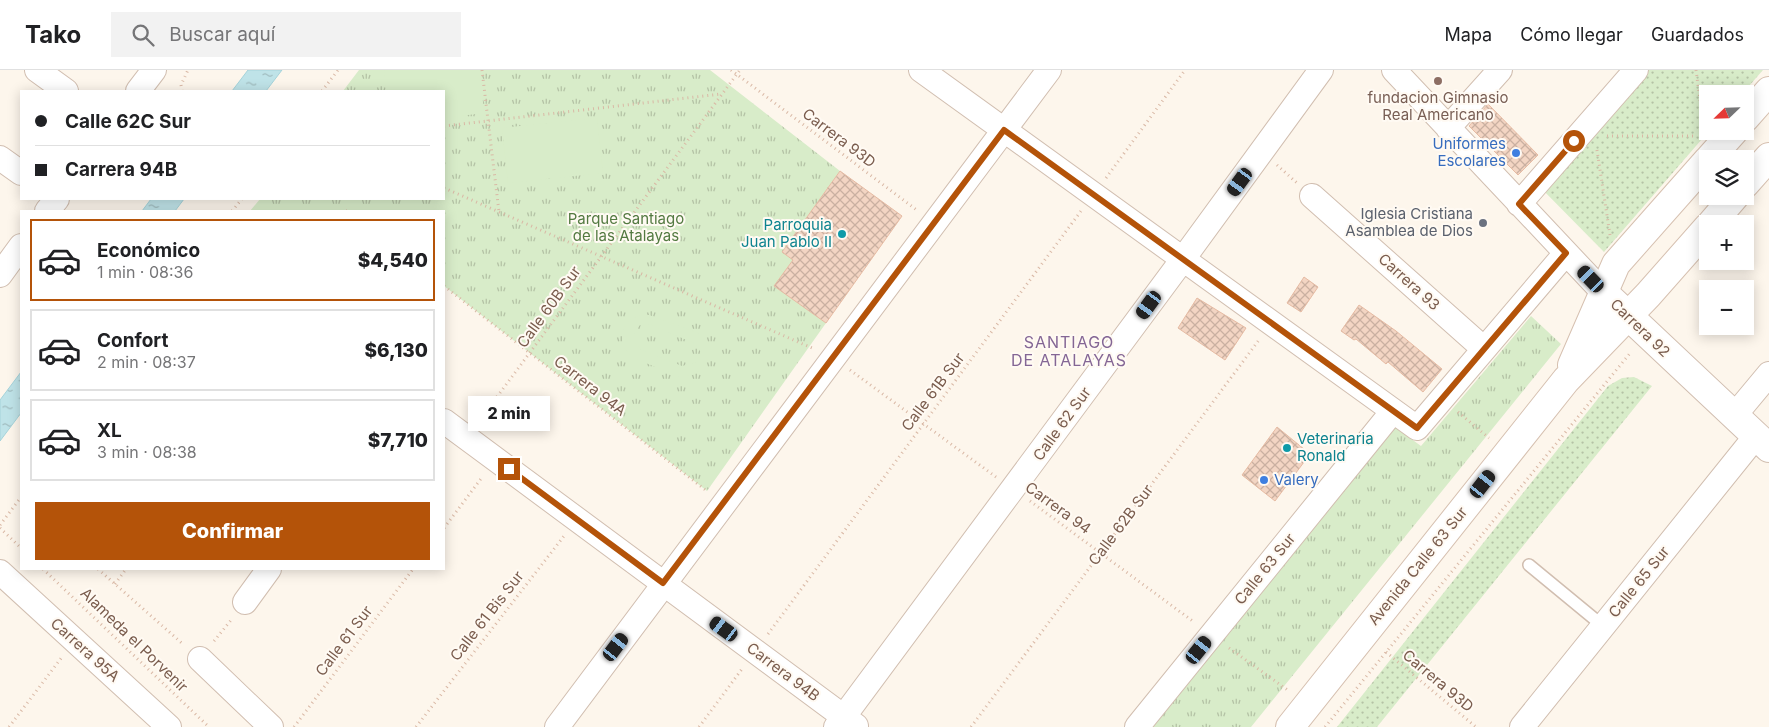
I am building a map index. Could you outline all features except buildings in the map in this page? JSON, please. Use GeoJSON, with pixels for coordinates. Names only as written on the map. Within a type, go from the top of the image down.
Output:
{"type":"FeatureCollection","features":[{"type":"Feature","properties":{"kind":"main road"},"geometry":{"type":"LineString","coordinates":[[1754,108],[1769,92]]}},
{"type":"Feature","properties":{"kind":"main road","name":"Avenida Calle 63 Sur"},"geometry":{"type":"LineString","coordinates":[[1717,150],[1726,140]]}},
{"type":"Feature","properties":{"kind":"main road"},"geometry":{"type":"LineString","coordinates":[[1754,174],[1769,157]]}},
{"type":"Feature","properties":{"kind":"main road","name":"Avenida Calle 63 Sur"},"geometry":{"type":"LineString","coordinates":[[1566,380],[1616,264],[1699,170]]}},
{"type":"Feature","properties":{"kind":"main road"},"geometry":{"type":"LineString","coordinates":[[1718,215],[1727,205]]}},
{"type":"Feature","properties":{"kind":"main road","name":"Avenida Calle 63 Sur"},"geometry":{"type":"LineString","coordinates":[[1290,727],[1566,380],[1627,317],[1699,237]]}},
{"type":"Feature","properties":{"kind":"main road","name":"Carrera 92"},"geometry":{"type":"LineString","coordinates":[[1603,292],[1627,317],[1763,442]]}},
{"type":"Feature","properties":{"kind":"street"},"geometry":{"type":"LineString","coordinates":[[37,70],[65,90]]}},
{"type":"Feature","properties":{"kind":"street"},"geometry":{"type":"LineString","coordinates":[[139,90],[154,70]]}},
{"type":"Feature","properties":{"kind":"street"},"geometry":{"type":"LineString","coordinates":[[921,70],[1417,428],[1566,253]]}},
{"type":"Feature","properties":{"kind":"street"},"geometry":{"type":"LineString","coordinates":[[557,727],[1049,70]]}},
{"type":"Feature","properties":{"kind":"street","name":"Calle 62 Sur"},"geometry":{"type":"LineString","coordinates":[[846,724],[1014,489],[1321,70]]}},
{"type":"Feature","properties":{"kind":"street","name":"Carrera 92"},"geometry":{"type":"LineString","coordinates":[[1394,70],[1603,292]]}},
{"type":"Feature","properties":{"kind":"street"},"geometry":{"type":"LineString","coordinates":[[1448,128],[1500,70]]}},
{"type":"Feature","properties":{"kind":"street"},"geometry":{"type":"LineString","coordinates":[[1519,204],[1636,70]]}},
{"type":"Feature","properties":{"kind":"street"},"geometry":{"type":"LineString","coordinates":[[0,158],[20,172]]}},
{"type":"Feature","properties":{"kind":"street","name":"Carrera 93"},"geometry":{"type":"LineString","coordinates":[[1312,196],[1484,349]]}},
{"type":"Feature","properties":{"kind":"street"},"geometry":{"type":"LineString","coordinates":[[0,275],[20,247]]}},
{"type":"Feature","properties":{"kind":"street"},"geometry":{"type":"LineString","coordinates":[[1734,416],[1769,374]]}},
{"type":"Feature","properties":{"kind":"street","name":"Calle 63 Sur"},"geometry":{"type":"LineString","coordinates":[[1137,727],[1393,411]]}},
{"type":"Feature","properties":{"kind":"street","name":"Carrera 94B"},"geometry":{"type":"LineString","coordinates":[[445,422],[755,651],[846,724]]}},
{"type":"Feature","properties":{"kind":"street","name":"Calle 65 Sur"},"geometry":{"type":"LineString","coordinates":[[1522,727],[1603,626],[1763,442]]}},
{"type":"Feature","properties":{"kind":"street"},"geometry":{"type":"LineString","coordinates":[[245,602],[268,570]]}},
{"type":"Feature","properties":{"kind":"street","name":"Carrera 95A"},"geometry":{"type":"LineString","coordinates":[[0,572],[169,727]]}},
{"type":"Feature","properties":{"kind":"street"},"geometry":{"type":"LineString","coordinates":[[200,659],[271,727]]}},
{"type":"Feature","properties":{"kind":"lane"},"geometry":{"type":"LineString","coordinates":[[1529,565],[1603,626]]}},
{"type":"Feature","properties":{"kind":"path"},"geometry":{"type":"LineString","coordinates":[[182,90],[181,85],[188,70]]}},
{"type":"Feature","properties":{"kind":"path"},"geometry":{"type":"LineString","coordinates":[[323,90],[338,70]]}},
{"type":"Feature","properties":{"kind":"path"},"geometry":{"type":"LineString","coordinates":[[482,70],[499,212]]}},
{"type":"Feature","properties":{"kind":"path","name":"Carrera 93D"},"geometry":{"type":"LineString","coordinates":[[731,70],[934,224]]}},
{"type":"Feature","properties":{"kind":"path","name":"Calle 60B Sur"},"geometry":{"type":"LineString","coordinates":[[466,438],[740,70]]}},
{"type":"Feature","properties":{"kind":"path","name":"Calle 61B Sur"},"geometry":{"type":"LineString","coordinates":[[699,727],[1186,70]]}},
{"type":"Feature","properties":{"kind":"path"},"geometry":{"type":"LineString","coordinates":[[1604,136],[1705,136],[1696,70]]}},
{"type":"Feature","properties":{"kind":"path"},"geometry":{"type":"LineString","coordinates":[[445,126],[721,94]]}},
{"type":"Feature","properties":{"kind":"path"},"geometry":{"type":"LineString","coordinates":[[1596,146],[1611,243]]}},
{"type":"Feature","properties":{"kind":"path"},"geometry":{"type":"LineString","coordinates":[[1262,151],[1312,196]]}},
{"type":"Feature","properties":{"kind":"path","name":"Carrera 94"},"geometry":{"type":"LineString","coordinates":[[445,188],[833,357],[1293,694]]}},
{"type":"Feature","properties":{"kind":"path"},"geometry":{"type":"LineString","coordinates":[[233,210],[241,200]]}},
{"type":"Feature","properties":{"kind":"path","name":"Carrera 94A"},"geometry":{"type":"LineString","coordinates":[[445,287],[723,504]]}},
{"type":"Feature","properties":{"kind":"path","name":"Calle 62B Sur"},"geometry":{"type":"LineString","coordinates":[[971,727],[1272,323]]}},
{"type":"Feature","properties":{"kind":"path"},"geometry":{"type":"LineString","coordinates":[[1325,727],[1634,348]]}},
{"type":"Feature","properties":{"kind":"path"},"geometry":{"type":"LineString","coordinates":[[1442,398],[1532,474]]}},
{"type":"Feature","properties":{"kind":"path"},"geometry":{"type":"LineString","coordinates":[[445,527],[495,459]]}},
{"type":"Feature","properties":{"kind":"path"},"geometry":{"type":"LineString","coordinates":[[20,500],[0,526],[20,547]]}},
{"type":"Feature","properties":{"kind":"path","name":"Calle 61 Bis Sur"},"geometry":{"type":"LineString","coordinates":[[416,727],[577,519]]}},
{"type":"Feature","properties":{"kind":"path","name":"Alameda el Porvenir"},"geometry":{"type":"LineString","coordinates":[[44,570],[209,727]]}},
{"type":"Feature","properties":{"kind":"path"},"geometry":{"type":"LineString","coordinates":[[99,570],[200,659],[245,602]]}},
{"type":"Feature","properties":{"kind":"path"},"geometry":{"type":"LineString","coordinates":[[115,584],[125,570]]}},
{"type":"Feature","properties":{"kind":"path","name":"Calle 61 Sur"},"geometry":{"type":"LineString","coordinates":[[294,727],[412,570]]}},
{"type":"Feature","properties":{"kind":"path"},"geometry":{"type":"LineString","coordinates":[[9,727],[74,640]]}},
{"type":"Feature","properties":{"kind":"path","name":"Carrera 93D"},"geometry":{"type":"LineString","coordinates":[[1386,652],[1476,727]]}},
{"type":"Feature","properties":{"kind":"green space","name":"Parque Santiago de las Atalayas"},"geometry":{"type":"Polygon","coordinates":[[[359,70],[710,70],[840,171],[782,252],[793,260],[775,286],[826,323],[707,491],[445,287],[445,210],[251,210],[259,200],[445,200],[445,90],[344,90],[359,70]]]}},
{"type":"Feature","properties":{"kind":"green space"},"geometry":{"type":"Polygon","coordinates":[[[384,70],[480,70],[484,113],[445,118],[445,90],[386,90],[384,70]]]}},
{"type":"Feature","properties":{"kind":"green space"},"geometry":{"type":"Polygon","coordinates":[[[1636,70],[1763,70],[1750,85],[1699,85],[1699,140],[1701,140],[1604,252],[1536,183],[1636,70]]]}},
{"type":"Feature","properties":{"kind":"green space"},"geometry":{"type":"Polygon","coordinates":[[[597,118],[603,173],[508,183],[502,128],[597,118]]]}},
{"type":"Feature","properties":{"kind":"green space"},"geometry":{"type":"Polygon","coordinates":[[[641,315],[649,315],[698,333],[708,344],[709,353],[706,363],[696,373],[681,377],[633,358],[624,346],[622,334],[628,322],[641,315]],[[649,324],[640,325],[634,333],[635,342],[640,349],[682,366],[697,362],[701,353],[696,344],[649,324]]]}},
{"type":"Feature","properties":{"kind":"green space"},"geometry":{"type":"Polygon","coordinates":[[[1531,316],[1561,344],[1251,727],[1151,727],[1392,425],[1421,446],[1531,316]]]}},
{"type":"Feature","properties":{"kind":"green space"},"geometry":{"type":"Polygon","coordinates":[[[1634,377],[1652,386],[1377,727],[1337,727],[1608,386],[1622,378],[1634,377]]]}},
{"type":"Feature","properties":{"kind":"water"},"geometry":{"type":"Polygon","coordinates":[[[248,70],[282,70],[267,90],[233,90],[248,70]]]}},
{"type":"Feature","properties":{"kind":"water"},"geometry":{"type":"Polygon","coordinates":[[[150,200],[183,200],[176,210],[143,210],[150,200]]]}},
{"type":"Feature","properties":{"kind":"water"},"geometry":{"type":"Polygon","coordinates":[[[20,373],[20,414],[0,441],[0,400],[20,373]]]}},
{"type":"Feature","properties":{"kind":"place","name":"fundacion Gimnasio Real Americano"},"geometry":{"type":"Point","coordinates":[1438,81]}},
{"type":"Feature","properties":{"kind":"place","name":"Uniformes Escolares"},"geometry":{"type":"Point","coordinates":[1516,153]}},
{"type":"Feature","properties":{"kind":"place","name":"Iglesia Cristiana Asamblea de Dios"},"geometry":{"type":"Point","coordinates":[1483,223]}},
{"type":"Feature","properties":{"kind":"place","name":"Parroquia Juan Pablo II"},"geometry":{"type":"Point","coordinates":[842,234]}},
{"type":"Feature","properties":{"kind":"place","name":"Veterinaria Ronald"},"geometry":{"type":"Point","coordinates":[1287,448]}},
{"type":"Feature","properties":{"kind":"place","name":"Valery"},"geometry":{"type":"Point","coordinates":[1264,480]}},
{"type":"Feature","properties":{"kind":"district","name":"SANTIAGO DE ATALAYAS"},"geometry":{"type":"Point","coordinates":[1069,351]}},
{"type":"Feature","properties":{"kind":"route"},"geometry":{"type":"LineString","coordinates":[[509,469],[663,583],[1004,130],[1417,428],[1566,253],[1519,204],[1574,141]]}}]}
